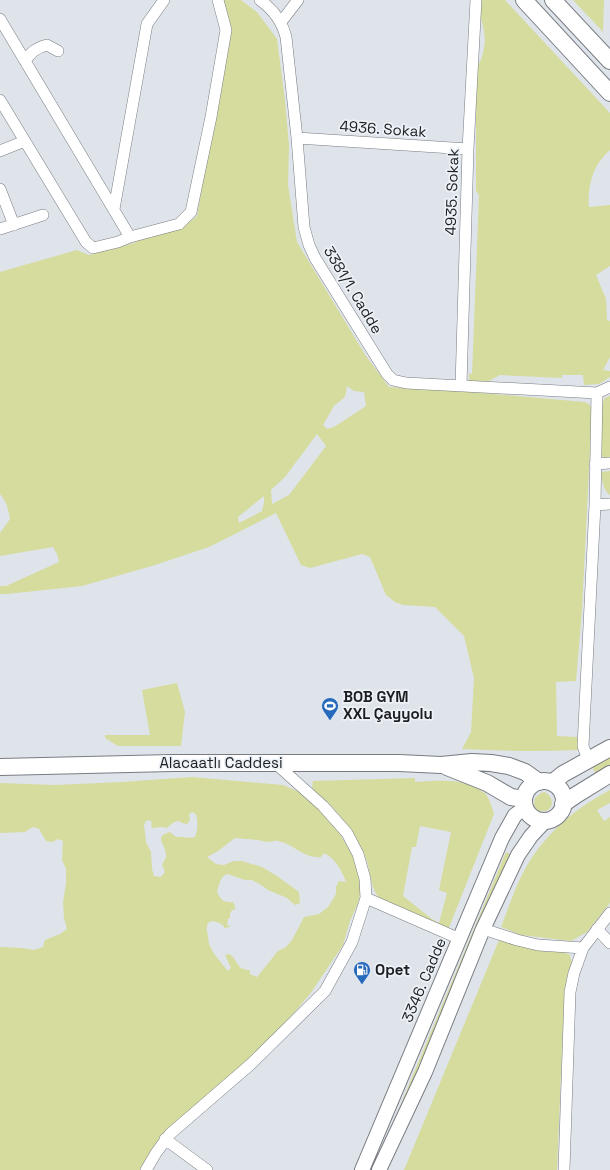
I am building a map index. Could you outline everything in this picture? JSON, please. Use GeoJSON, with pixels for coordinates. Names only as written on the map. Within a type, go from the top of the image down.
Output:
{"type":"FeatureCollection","features":[{"type":"Feature","properties":{"kind":"main road"},"geometry":{"type":"LineString","coordinates":[[524,0],[610,93]]}},
{"type":"Feature","properties":{"kind":"main road"},"geometry":{"type":"LineString","coordinates":[[553,0],[610,61]]}},
{"type":"Feature","properties":{"kind":"main road"},"geometry":{"type":"LineString","coordinates":[[545,782],[557,786],[563,798],[563,804],[558,815],[545,821],[536,819],[532,816],[525,803],[526,791],[530,787],[564,774],[610,748]]}},
{"type":"Feature","properties":{"kind":"main road","name":"Alacaatlı Caddesi"},"geometry":{"type":"LineString","coordinates":[[0,767],[172,763],[399,763],[441,765],[472,762],[509,766],[545,782]]}},
{"type":"Feature","properties":{"kind":"main road","name":"Alacaatlı Caddesi"},"geometry":{"type":"LineString","coordinates":[[441,765],[487,783],[511,797],[525,803]]}},
{"type":"Feature","properties":{"kind":"main road"},"geometry":{"type":"LineString","coordinates":[[563,804],[610,774]]}},
{"type":"Feature","properties":{"kind":"street"},"geometry":{"type":"LineString","coordinates":[[114,209],[148,24],[164,0]]}},
{"type":"Feature","properties":{"kind":"street"},"geometry":{"type":"LineString","coordinates":[[0,100],[86,242],[93,248],[179,224],[191,212],[211,116],[226,30],[218,0]]}},
{"type":"Feature","properties":{"kind":"street","name":"3381/1. Cadde"},"geometry":{"type":"LineString","coordinates":[[260,0],[271,8],[281,22],[286,37],[297,138],[304,227],[309,246],[387,374],[393,380],[399,382],[461,386],[597,393],[610,387]]}},
{"type":"Feature","properties":{"kind":"street"},"geometry":{"type":"LineString","coordinates":[[281,22],[298,0]]}},
{"type":"Feature","properties":{"kind":"street","name":"4935. Sokak"},"geometry":{"type":"LineString","coordinates":[[461,386],[468,149],[476,0]]}},
{"type":"Feature","properties":{"kind":"street"},"geometry":{"type":"LineString","coordinates":[[0,19],[130,237]]}},
{"type":"Feature","properties":{"kind":"street"},"geometry":{"type":"LineString","coordinates":[[25,61],[30,53],[46,45],[58,52]]}},
{"type":"Feature","properties":{"kind":"street","name":"4936. Sokak"},"geometry":{"type":"LineString","coordinates":[[297,138],[468,149]]}},
{"type":"Feature","properties":{"kind":"street"},"geometry":{"type":"LineString","coordinates":[[0,151],[25,141]]}},
{"type":"Feature","properties":{"kind":"street"},"geometry":{"type":"LineString","coordinates":[[0,189],[14,225]]}},
{"type":"Feature","properties":{"kind":"street"},"geometry":{"type":"LineString","coordinates":[[0,229],[43,215]]}},
{"type":"Feature","properties":{"kind":"street"},"geometry":{"type":"LineString","coordinates":[[588,760],[583,746],[595,505],[597,393]]}},
{"type":"Feature","properties":{"kind":"street"},"geometry":{"type":"LineString","coordinates":[[595,464],[610,463]]}},
{"type":"Feature","properties":{"kind":"street"},"geometry":{"type":"LineString","coordinates":[[595,505],[610,504]]}},
{"type":"Feature","properties":{"kind":"street"},"geometry":{"type":"LineString","coordinates":[[146,1170],[165,1139],[251,1064],[324,991],[352,942],[366,898],[365,879],[358,854],[346,833],[323,806],[275,763]]}},
{"type":"Feature","properties":{"kind":"street","name":"3346. Cadde"},"geometry":{"type":"LineString","coordinates":[[362,1170],[507,827],[525,803]]}},
{"type":"Feature","properties":{"kind":"street"},"geometry":{"type":"LineString","coordinates":[[379,1170],[425,1072],[483,928],[518,855],[531,836],[545,821]]}},
{"type":"Feature","properties":{"kind":"street"},"geometry":{"type":"LineString","coordinates":[[366,898],[460,939]]}},
{"type":"Feature","properties":{"kind":"street"},"geometry":{"type":"LineString","coordinates":[[564,1170],[570,992],[574,972],[583,948],[610,913]]}},
{"type":"Feature","properties":{"kind":"street"},"geometry":{"type":"LineString","coordinates":[[483,928],[517,940],[538,945],[583,948]]}},
{"type":"Feature","properties":{"kind":"street"},"geometry":{"type":"LineString","coordinates":[[598,929],[610,943]]}},
{"type":"Feature","properties":{"kind":"street"},"geometry":{"type":"LineString","coordinates":[[165,1139],[207,1170]]}},
{"type":"Feature","properties":{"kind":"green space"},"geometry":{"type":"Polygon","coordinates":[[[222,0],[241,0],[257,12],[277,39],[289,146],[288,185],[297,242],[366,356],[389,387],[458,391],[585,402],[590,405],[592,409],[582,610],[576,681],[556,682],[557,736],[577,737],[578,750],[520,751],[462,749],[471,732],[474,678],[464,636],[435,607],[403,605],[395,602],[386,595],[370,557],[362,554],[310,568],[301,565],[276,513],[209,547],[155,565],[82,586],[0,594],[0,586],[6,586],[59,562],[53,547],[0,556],[0,533],[10,519],[6,503],[0,494],[0,272],[77,250],[89,255],[134,243],[141,238],[182,228],[197,216],[229,30],[222,0]],[[347,386],[345,397],[334,406],[323,425],[327,429],[334,427],[366,406],[364,392],[354,391],[347,386]],[[317,434],[285,477],[271,490],[272,504],[289,495],[326,446],[317,434]],[[264,496],[238,517],[239,523],[262,511],[264,496]]]}},
{"type":"Feature","properties":{"kind":"green space"},"geometry":{"type":"Polygon","coordinates":[[[479,0],[505,0],[610,113],[610,150],[595,169],[589,192],[589,207],[610,205],[610,266],[596,275],[606,299],[607,320],[610,321],[610,357],[603,370],[610,371],[610,377],[599,384],[584,385],[583,375],[562,375],[562,378],[500,375],[487,382],[469,384],[469,373],[472,374],[479,195],[476,191],[476,69],[484,51],[485,39],[481,19],[478,19],[479,0]]]}},
{"type":"Feature","properties":{"kind":"green space"},"geometry":{"type":"Polygon","coordinates":[[[573,0],[604,0],[603,32],[573,0]]]}},
{"type":"Feature","properties":{"kind":"green space"},"geometry":{"type":"Polygon","coordinates":[[[610,396],[610,459],[603,457],[599,452],[601,405],[605,398],[610,396]]]}},
{"type":"Feature","properties":{"kind":"green space"},"geometry":{"type":"Polygon","coordinates":[[[610,471],[610,495],[604,488],[601,472],[610,471]]]}},
{"type":"Feature","properties":{"kind":"green space"},"geometry":{"type":"Polygon","coordinates":[[[177,683],[185,712],[181,746],[118,746],[105,738],[105,735],[150,735],[142,690],[177,683]]]}},
{"type":"Feature","properties":{"kind":"green space"},"geometry":{"type":"Polygon","coordinates":[[[610,757],[610,767],[596,775],[592,766],[610,757]]]}},
{"type":"Feature","properties":{"kind":"green space"},"geometry":{"type":"Polygon","coordinates":[[[192,777],[283,785],[297,791],[316,806],[338,831],[355,859],[362,886],[358,903],[350,921],[343,945],[310,994],[246,1064],[141,1170],[0,1170],[0,947],[34,950],[43,947],[45,940],[60,934],[67,929],[64,918],[63,902],[66,884],[66,869],[62,860],[63,841],[58,839],[52,842],[46,841],[39,829],[33,827],[25,832],[0,833],[0,783],[55,785],[192,777]],[[192,812],[189,814],[190,820],[187,824],[177,821],[167,828],[152,828],[151,821],[146,821],[144,825],[146,842],[151,852],[154,876],[161,877],[165,872],[162,865],[166,857],[166,852],[161,839],[162,836],[170,832],[176,837],[195,837],[197,820],[196,814],[192,812]],[[235,838],[218,851],[207,857],[216,864],[224,865],[234,861],[242,861],[262,867],[299,892],[300,903],[295,905],[287,898],[268,890],[252,880],[245,880],[227,874],[220,882],[217,892],[223,900],[233,902],[235,910],[232,910],[230,918],[228,919],[227,925],[230,927],[224,928],[222,924],[217,922],[209,922],[207,930],[209,945],[228,971],[231,968],[225,955],[229,954],[235,959],[240,967],[245,970],[250,970],[250,974],[257,977],[278,951],[286,947],[292,940],[304,917],[319,914],[328,907],[336,894],[336,887],[339,881],[346,882],[338,865],[332,858],[324,853],[321,857],[309,856],[278,841],[266,842],[235,838]]]}},
{"type":"Feature","properties":{"kind":"green space"},"geometry":{"type":"Polygon","coordinates":[[[415,778],[415,782],[447,781],[463,783],[486,794],[494,814],[448,930],[380,899],[374,890],[367,861],[356,839],[338,813],[312,787],[313,781],[415,778]],[[420,826],[416,847],[412,847],[403,896],[439,923],[447,893],[439,890],[451,832],[420,826]]]}},
{"type":"Feature","properties":{"kind":"green space"},"geometry":{"type":"Polygon","coordinates":[[[610,790],[610,803],[597,810],[604,821],[610,817],[610,903],[587,932],[571,941],[521,935],[501,927],[520,879],[531,860],[549,835],[584,806],[610,790]]]}},
{"type":"Feature","properties":{"kind":"green space"},"geometry":{"type":"Polygon","coordinates":[[[544,792],[551,798],[552,804],[546,811],[538,811],[534,805],[535,798],[544,792]]]}},
{"type":"Feature","properties":{"kind":"green space"},"geometry":{"type":"Polygon","coordinates":[[[506,852],[510,854],[403,1112],[401,1113],[398,1111],[506,852]]]}},
{"type":"Feature","properties":{"kind":"green space"},"geometry":{"type":"Polygon","coordinates":[[[499,940],[532,949],[564,952],[570,955],[572,964],[567,977],[564,1002],[557,1170],[404,1170],[499,940]]]}},
{"type":"Feature","properties":{"kind":"place","name":"BOB GYM XXL Çayyolu"},"geometry":{"type":"Point","coordinates":[330,721]}},
{"type":"Feature","properties":{"kind":"place","name":"Opet"},"geometry":{"type":"Point","coordinates":[362,985]}}]}
